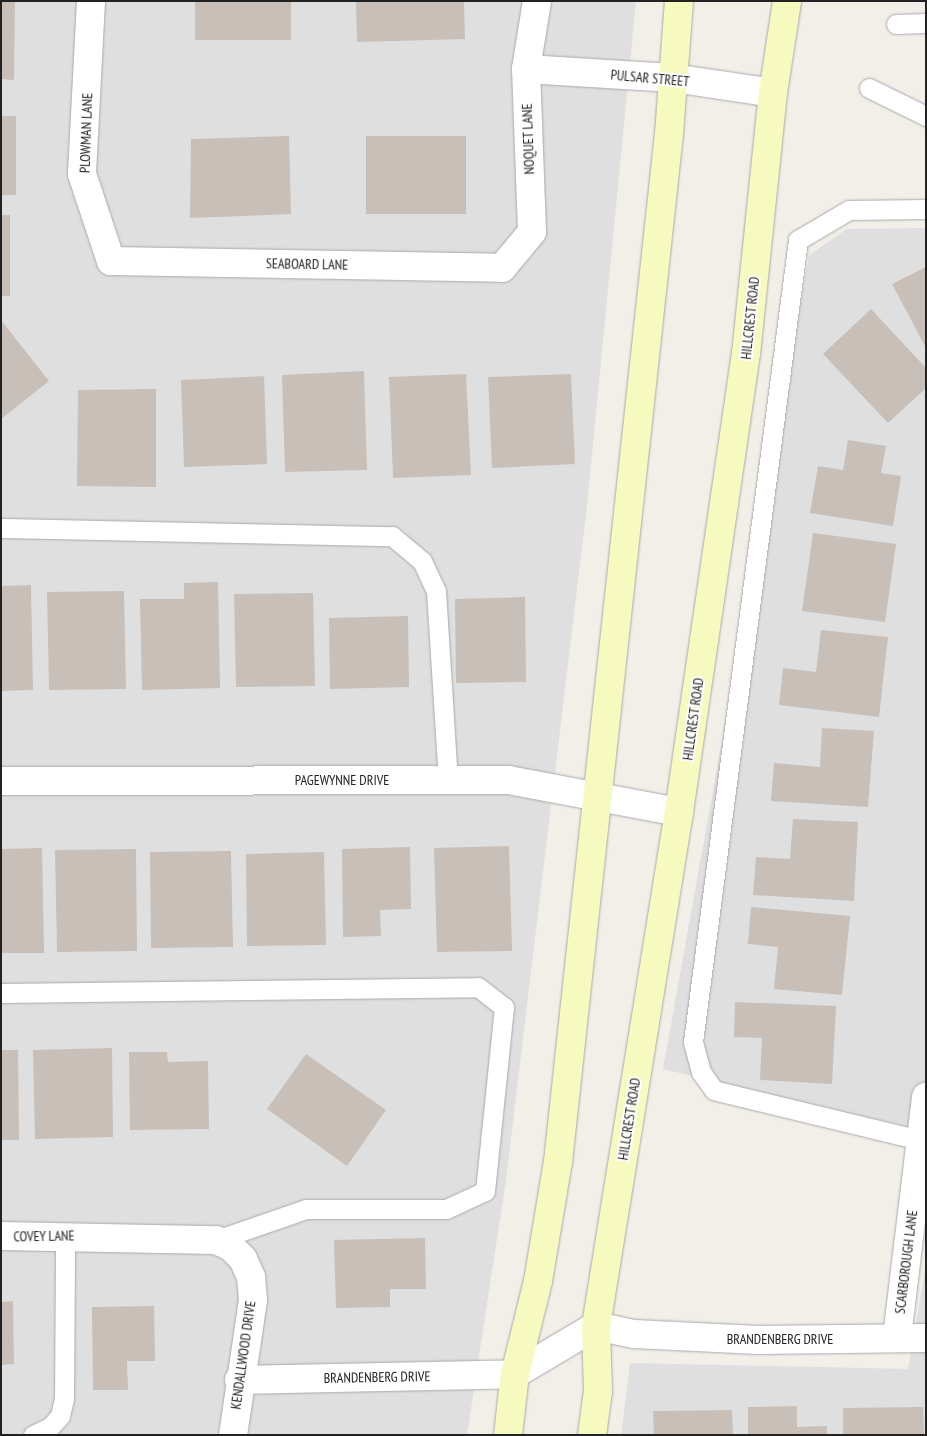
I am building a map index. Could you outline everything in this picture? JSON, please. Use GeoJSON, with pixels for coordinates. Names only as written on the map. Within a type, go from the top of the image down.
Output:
{"type":"FeatureCollection","features":[{"type":"Feature","properties":{"kind":"main road"},"geometry":{"type":"LineString","coordinates":[[508,1435],[515,1374],[538,1281],[558,1162],[673,78],[679,1]]}},
{"type":"Feature","properties":{"kind":"main road","name":"HILLCREST ROAD"},"geometry":{"type":"LineString","coordinates":[[592,1435],[598,1391],[596,1326],[679,812],[746,354],[773,93],[787,1]]}},
{"type":"Feature","properties":{"kind":"street","name":"PLOWMAN LANE"},"geometry":{"type":"LineString","coordinates":[[91,1],[82,174],[111,261]]}},
{"type":"Feature","properties":{"kind":"street","name":"NOQUET LANE"},"geometry":{"type":"LineString","coordinates":[[502,268],[532,232],[526,69],[537,1]]}},
{"type":"Feature","properties":{"kind":"street","name":"PULSAR STREET"},"geometry":{"type":"LineString","coordinates":[[526,69],[673,78],[773,93]]}},
{"type":"Feature","properties":{"kind":"street","name":"SEABOARD LANE"},"geometry":{"type":"LineString","coordinates":[[111,261],[502,268]]}},
{"type":"Feature","properties":{"kind":"street","name":"PAGEWYNNE DRIVE"},"geometry":{"type":"LineString","coordinates":[[1,781],[509,780],[596,798],[679,812]]}},
{"type":"Feature","properties":{"kind":"street","name":"SCARBOROUGH LANE"},"geometry":{"type":"LineString","coordinates":[[897,1338],[926,1097]]}},
{"type":"Feature","properties":{"kind":"street","name":"COVEY LANE"},"geometry":{"type":"LineString","coordinates":[[1,1236],[76,1236]]}},
{"type":"Feature","properties":{"kind":"street","name":"KENDALLWOOD DRIVE"},"geometry":{"type":"LineString","coordinates":[[76,1236],[216,1240],[231,1247],[243,1259],[251,1277],[253,1300],[239,1380],[233,1435]]}},
{"type":"Feature","properties":{"kind":"street"},"geometry":{"type":"LineString","coordinates":[[515,1374],[596,1326]]}},
{"type":"Feature","properties":{"kind":"street","name":"BRANDENBERG DRIVE"},"geometry":{"type":"LineString","coordinates":[[596,1326],[634,1334],[758,1340],[926,1338]]}},
{"type":"Feature","properties":{"kind":"street","name":"BRANDENBERG DRIVE"},"geometry":{"type":"LineString","coordinates":[[239,1380],[515,1374]]}},
{"type":"Feature","properties":{"kind":"lane"},"geometry":{"type":"LineString","coordinates":[[896,24],[926,24]]}},
{"type":"Feature","properties":{"kind":"lane"},"geometry":{"type":"LineString","coordinates":[[869,88],[926,116]]}},
{"type":"Feature","properties":{"kind":"lane"},"geometry":{"type":"LineString","coordinates":[[920,1140],[714,1090],[701,1072],[692,1042],[798,240],[849,210],[926,209]]}},
{"type":"Feature","properties":{"kind":"lane"},"geometry":{"type":"LineString","coordinates":[[1,528],[392,536],[422,561],[436,591],[448,780]]}},
{"type":"Feature","properties":{"kind":"lane"},"geometry":{"type":"LineString","coordinates":[[1,992],[478,988],[504,1007],[486,1191],[446,1209],[306,1209],[216,1240]]}},
{"type":"Feature","properties":{"kind":"lane"},"geometry":{"type":"LineString","coordinates":[[33,1435],[50,1427],[60,1416],[64,1400],[76,1236]]}},
{"type":"Feature","properties":{"kind":"shaded area"},"geometry":{"type":"Polygon","coordinates":[[[1,1],[636,1],[587,506],[506,1180],[467,1435],[1,1435],[1,1]]]}},
{"type":"Feature","properties":{"kind":"shaded area"},"geometry":{"type":"Polygon","coordinates":[[[926,228],[926,1131],[663,1069],[809,255],[847,229],[926,228]]]}},
{"type":"Feature","properties":{"kind":"shaded area"},"geometry":{"type":"Polygon","coordinates":[[[926,1265],[926,1435],[621,1435],[630,1363],[908,1369],[926,1265]]]}},
{"type":"Feature","properties":{"kind":"building"},"geometry":{"type":"Polygon","coordinates":[[[1,1],[15,1],[14,80],[1,79],[1,1]]]}},
{"type":"Feature","properties":{"kind":"building"},"geometry":{"type":"Polygon","coordinates":[[[195,1],[291,1],[291,40],[195,40],[195,1]]]}},
{"type":"Feature","properties":{"kind":"building"},"geometry":{"type":"Polygon","coordinates":[[[356,1],[464,1],[465,39],[357,42],[356,1]]]}},
{"type":"Feature","properties":{"kind":"building"},"geometry":{"type":"Polygon","coordinates":[[[1,116],[16,116],[16,195],[1,195],[1,116]]]}},
{"type":"Feature","properties":{"kind":"building"},"geometry":{"type":"Polygon","coordinates":[[[289,136],[291,214],[190,218],[191,139],[289,136]]]}},
{"type":"Feature","properties":{"kind":"building"},"geometry":{"type":"Polygon","coordinates":[[[366,136],[466,136],[466,214],[366,214],[366,136]]]}},
{"type":"Feature","properties":{"kind":"building"},"geometry":{"type":"Polygon","coordinates":[[[1,215],[10,215],[10,296],[1,296],[1,215]]]}},
{"type":"Feature","properties":{"kind":"building"},"geometry":{"type":"Polygon","coordinates":[[[926,267],[926,348],[892,284],[926,267]]]}},
{"type":"Feature","properties":{"kind":"building"},"geometry":{"type":"Polygon","coordinates":[[[871,309],[926,368],[926,388],[888,423],[823,354],[871,309]]]}},
{"type":"Feature","properties":{"kind":"building"},"geometry":{"type":"Polygon","coordinates":[[[1,320],[49,381],[1,419],[1,320]]]}},
{"type":"Feature","properties":{"kind":"building"},"geometry":{"type":"Polygon","coordinates":[[[364,371],[367,470],[285,472],[282,375],[364,371]]]}},
{"type":"Feature","properties":{"kind":"building"},"geometry":{"type":"Polygon","coordinates":[[[466,374],[471,475],[393,478],[389,377],[466,374]]]}},
{"type":"Feature","properties":{"kind":"building"},"geometry":{"type":"Polygon","coordinates":[[[571,374],[575,464],[492,468],[488,377],[571,374]]]}},
{"type":"Feature","properties":{"kind":"building"},"geometry":{"type":"Polygon","coordinates":[[[264,376],[267,464],[184,467],[181,380],[264,376]]]}},
{"type":"Feature","properties":{"kind":"building"},"geometry":{"type":"Polygon","coordinates":[[[156,389],[156,487],[77,486],[78,390],[156,389]]]}},
{"type":"Feature","properties":{"kind":"building"},"geometry":{"type":"Polygon","coordinates":[[[848,440],[886,446],[881,473],[901,476],[893,526],[810,513],[818,466],[843,470],[848,440]]]}},
{"type":"Feature","properties":{"kind":"building"},"geometry":{"type":"Polygon","coordinates":[[[813,533],[896,544],[885,622],[802,611],[813,533]]]}},
{"type":"Feature","properties":{"kind":"building"},"geometry":{"type":"Polygon","coordinates":[[[218,582],[220,688],[142,690],[140,599],[184,599],[184,583],[218,582]]]}},
{"type":"Feature","properties":{"kind":"building"},"geometry":{"type":"Polygon","coordinates":[[[31,585],[33,690],[1,691],[1,586],[31,585]]]}},
{"type":"Feature","properties":{"kind":"building"},"geometry":{"type":"Polygon","coordinates":[[[124,591],[126,689],[49,690],[47,592],[124,591]]]}},
{"type":"Feature","properties":{"kind":"building"},"geometry":{"type":"Polygon","coordinates":[[[313,593],[315,686],[236,687],[234,594],[313,593]]]}},
{"type":"Feature","properties":{"kind":"building"},"geometry":{"type":"Polygon","coordinates":[[[525,597],[526,682],[456,683],[455,599],[525,597]]]}},
{"type":"Feature","properties":{"kind":"building"},"geometry":{"type":"Polygon","coordinates":[[[408,616],[409,687],[330,689],[329,618],[408,616]]]}},
{"type":"Feature","properties":{"kind":"building"},"geometry":{"type":"Polygon","coordinates":[[[821,630],[888,637],[879,717],[779,705],[783,668],[816,672],[821,630]]]}},
{"type":"Feature","properties":{"kind":"building"},"geometry":{"type":"Polygon","coordinates":[[[822,728],[874,731],[868,807],[771,801],[774,763],[820,767],[822,728]]]}},
{"type":"Feature","properties":{"kind":"building"},"geometry":{"type":"Polygon","coordinates":[[[793,819],[858,822],[854,901],[753,895],[756,857],[790,859],[793,819]]]}},
{"type":"Feature","properties":{"kind":"building"},"geometry":{"type":"Polygon","coordinates":[[[509,846],[512,951],[437,952],[434,848],[509,846]]]}},
{"type":"Feature","properties":{"kind":"building"},"geometry":{"type":"Polygon","coordinates":[[[410,847],[411,909],[380,910],[381,936],[343,937],[342,849],[410,847]]]}},
{"type":"Feature","properties":{"kind":"building"},"geometry":{"type":"Polygon","coordinates":[[[42,848],[44,953],[1,953],[1,849],[42,848]]]}},
{"type":"Feature","properties":{"kind":"building"},"geometry":{"type":"Polygon","coordinates":[[[136,849],[137,951],[57,952],[55,850],[136,849]]]}},
{"type":"Feature","properties":{"kind":"building"},"geometry":{"type":"Polygon","coordinates":[[[231,851],[233,947],[151,948],[150,852],[231,851]]]}},
{"type":"Feature","properties":{"kind":"building"},"geometry":{"type":"Polygon","coordinates":[[[324,852],[326,945],[247,946],[246,854],[324,852]]]}},
{"type":"Feature","properties":{"kind":"building"},"geometry":{"type":"Polygon","coordinates":[[[751,907],[850,916],[842,995],[774,989],[778,947],[748,944],[751,907]]]}},
{"type":"Feature","properties":{"kind":"building"},"geometry":{"type":"Polygon","coordinates":[[[735,1002],[836,1006],[832,1084],[760,1080],[762,1038],[734,1037],[735,1002]]]}},
{"type":"Feature","properties":{"kind":"building"},"geometry":{"type":"Polygon","coordinates":[[[112,1048],[113,1137],[35,1139],[33,1050],[112,1048]]]}},
{"type":"Feature","properties":{"kind":"building"},"geometry":{"type":"Polygon","coordinates":[[[1,1050],[18,1050],[19,1140],[1,1140],[1,1050]]]}},
{"type":"Feature","properties":{"kind":"building"},"geometry":{"type":"Polygon","coordinates":[[[129,1052],[167,1052],[168,1062],[208,1061],[209,1129],[130,1130],[129,1052]]]}},
{"type":"Feature","properties":{"kind":"building"},"geometry":{"type":"Polygon","coordinates":[[[306,1054],[386,1110],[347,1166],[267,1109],[306,1054]]]}},
{"type":"Feature","properties":{"kind":"building"},"geometry":{"type":"Polygon","coordinates":[[[425,1238],[426,1289],[390,1289],[390,1307],[336,1308],[334,1240],[425,1238]]]}},
{"type":"Feature","properties":{"kind":"building"},"geometry":{"type":"Polygon","coordinates":[[[13,1301],[14,1364],[1,1365],[1,1302],[13,1301]]]}},
{"type":"Feature","properties":{"kind":"building"},"geometry":{"type":"Polygon","coordinates":[[[154,1306],[155,1361],[127,1361],[128,1390],[93,1390],[92,1307],[154,1306]]]}},
{"type":"Feature","properties":{"kind":"building"},"geometry":{"type":"Polygon","coordinates":[[[797,1406],[797,1427],[827,1426],[827,1435],[748,1435],[748,1407],[797,1406]]]}},
{"type":"Feature","properties":{"kind":"building"},"geometry":{"type":"Polygon","coordinates":[[[923,1407],[924,1435],[843,1435],[843,1408],[923,1407]]]}},
{"type":"Feature","properties":{"kind":"building"},"geometry":{"type":"Polygon","coordinates":[[[732,1410],[733,1435],[654,1435],[653,1411],[732,1410]]]}}]}
